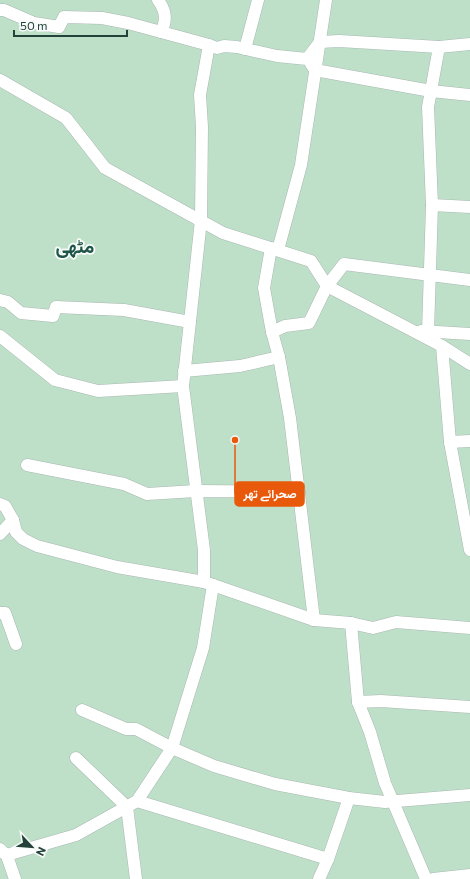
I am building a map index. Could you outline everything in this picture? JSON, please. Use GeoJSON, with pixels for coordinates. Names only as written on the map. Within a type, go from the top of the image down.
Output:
{"type":"FeatureCollection","features":[{"type":"Feature","properties":{"kind":"street"},"geometry":{"type":"LineString","coordinates":[[158,0],[164,7],[166,22],[161,32]]}},
{"type":"Feature","properties":{"kind":"street"},"geometry":{"type":"LineString","coordinates":[[245,49],[258,0]]}},
{"type":"Feature","properties":{"kind":"street"},"geometry":{"type":"LineString","coordinates":[[314,620],[290,418],[264,288],[274,249],[302,165],[326,0]]}},
{"type":"Feature","properties":{"kind":"street"},"geometry":{"type":"LineString","coordinates":[[0,10],[4,10],[34,23],[59,27],[64,17],[102,18],[161,32],[217,48],[224,46],[237,47],[277,56],[307,59],[315,70],[431,91],[470,96]]}},
{"type":"Feature","properties":{"kind":"street"},"geometry":{"type":"LineString","coordinates":[[307,59],[320,42]]}},
{"type":"Feature","properties":{"kind":"street"},"geometry":{"type":"LineString","coordinates":[[320,42],[439,47],[470,44]]}},
{"type":"Feature","properties":{"kind":"street"},"geometry":{"type":"LineString","coordinates":[[4,853],[10,854],[76,835],[132,804],[172,748],[203,648],[208,584],[183,386],[201,220],[202,127],[200,95],[209,45]]}},
{"type":"Feature","properties":{"kind":"street"},"geometry":{"type":"LineString","coordinates":[[428,332],[432,205],[428,107],[439,47]]}},
{"type":"Feature","properties":{"kind":"street"},"geometry":{"type":"LineString","coordinates":[[0,80],[66,118],[106,168],[223,233],[311,261],[327,286],[442,346],[470,364]]}},
{"type":"Feature","properties":{"kind":"street"},"geometry":{"type":"LineString","coordinates":[[432,205],[470,208]]}},
{"type":"Feature","properties":{"kind":"street"},"geometry":{"type":"LineString","coordinates":[[272,332],[285,326],[309,323],[327,286],[344,264],[470,280]]}},
{"type":"Feature","properties":{"kind":"street"},"geometry":{"type":"LineString","coordinates":[[0,300],[8,302],[21,313],[53,316],[56,307],[124,310],[190,322]]}},
{"type":"Feature","properties":{"kind":"street"},"geometry":{"type":"LineString","coordinates":[[413,331],[470,334]]}},
{"type":"Feature","properties":{"kind":"street"},"geometry":{"type":"LineString","coordinates":[[0,336],[55,380],[98,391],[183,386]]}},
{"type":"Feature","properties":{"kind":"street"},"geometry":{"type":"LineString","coordinates":[[442,346],[450,442],[468,532],[470,550]]}},
{"type":"Feature","properties":{"kind":"street"},"geometry":{"type":"LineString","coordinates":[[184,371],[240,366],[279,357]]}},
{"type":"Feature","properties":{"kind":"street"},"geometry":{"type":"LineString","coordinates":[[450,442],[470,441]]}},
{"type":"Feature","properties":{"kind":"street"},"geometry":{"type":"LineString","coordinates":[[27,465],[124,484],[147,494],[196,491],[299,492]]}},
{"type":"Feature","properties":{"kind":"street"},"geometry":{"type":"LineString","coordinates":[[0,504],[5,506],[13,520],[16,532],[23,539],[37,546],[117,567],[208,584],[314,620],[351,623],[373,628],[396,622],[470,628]]}},
{"type":"Feature","properties":{"kind":"street"},"geometry":{"type":"LineString","coordinates":[[0,534],[13,520]]}},
{"type":"Feature","properties":{"kind":"street"},"geometry":{"type":"LineString","coordinates":[[0,613],[5,612],[16,644]]}},
{"type":"Feature","properties":{"kind":"street"},"geometry":{"type":"LineString","coordinates":[[351,623],[358,702],[370,732],[385,783],[426,879]]}},
{"type":"Feature","properties":{"kind":"street"},"geometry":{"type":"LineString","coordinates":[[358,702],[381,701],[470,707]]}},
{"type":"Feature","properties":{"kind":"street"},"geometry":{"type":"LineString","coordinates":[[82,710],[126,729],[136,728],[172,748],[214,766],[275,784],[349,798],[385,802],[470,795]]}},
{"type":"Feature","properties":{"kind":"street"},"geometry":{"type":"LineString","coordinates":[[76,758],[132,804],[328,859]]}},
{"type":"Feature","properties":{"kind":"street"},"geometry":{"type":"LineString","coordinates":[[319,879],[328,859],[349,798]]}},
{"type":"Feature","properties":{"kind":"street"},"geometry":{"type":"LineString","coordinates":[[132,804],[136,879]]}},
{"type":"Feature","properties":{"kind":"street"},"geometry":{"type":"LineString","coordinates":[[4,853],[15,879]]}},
{"type":"Feature","properties":{"kind":"street"},"geometry":{"type":"LineString","coordinates":[[433,879],[470,875]]}},
{"type":"Feature","properties":{"kind":"green space"},"geometry":{"type":"Polygon","coordinates":[[[0,0],[470,0],[470,879],[0,879],[0,0]]]}},
{"type":"Feature","properties":{"kind":"place","name":"صحرائے تھر"},"geometry":{"type":"Point","coordinates":[235,440]}},
{"type":"Feature","properties":{"kind":"district","name":"مٹھی"},"geometry":{"type":"Point","coordinates":[75,245]}}]}
